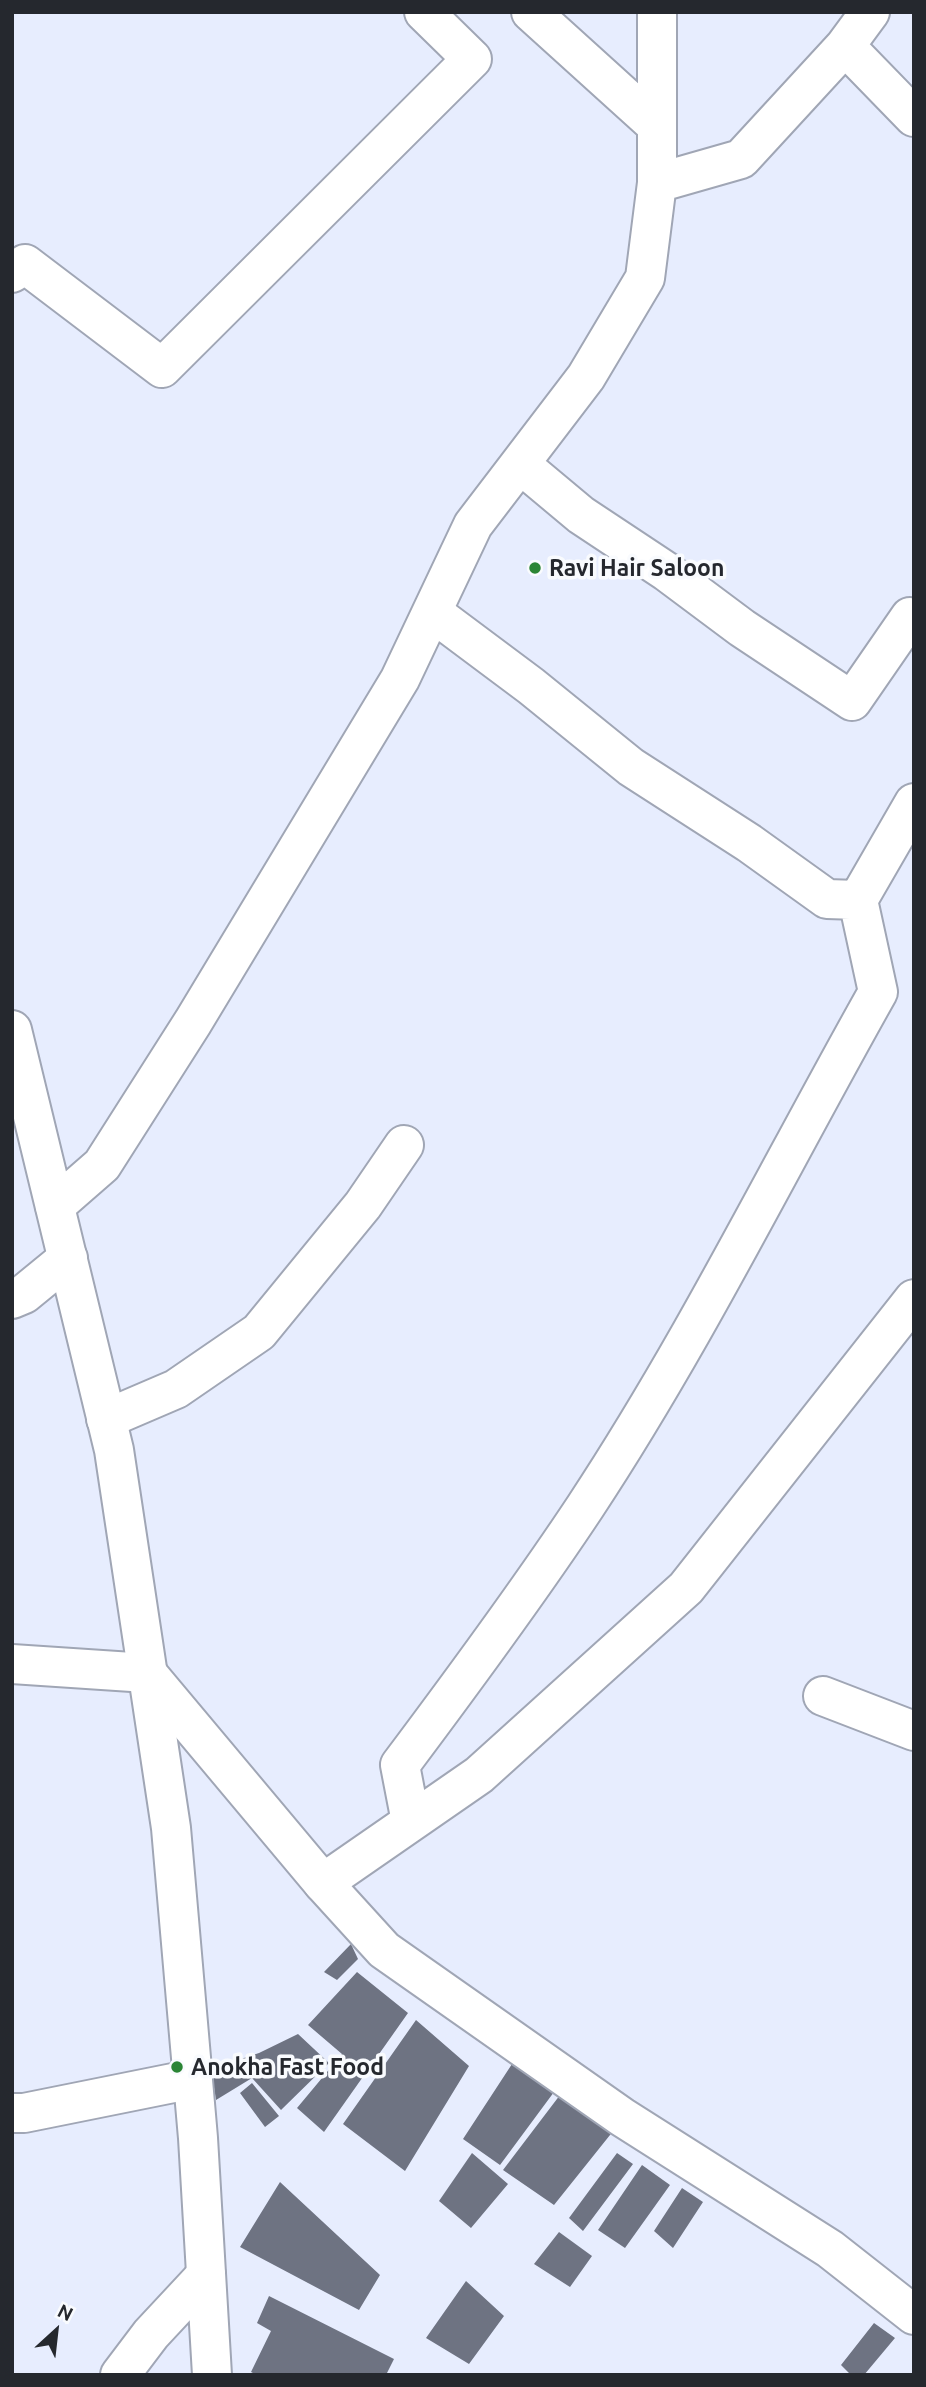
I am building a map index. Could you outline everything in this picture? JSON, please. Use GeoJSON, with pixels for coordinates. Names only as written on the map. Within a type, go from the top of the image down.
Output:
{"type":"FeatureCollection","features":[{"type":"Feature","properties":{"kind":"street"},"geometry":{"type":"LineString","coordinates":[[12,273],[25,264],[162,368],[472,59],[424,12]]}},
{"type":"Feature","properties":{"kind":"street"},"geometry":{"type":"LineString","coordinates":[[531,12],[657,126]]}},
{"type":"Feature","properties":{"kind":"street"},"geometry":{"type":"LineString","coordinates":[[55,1206],[102,1165],[194,1022],[400,679],[473,525],[586,377],[645,278],[657,183],[657,12]]}},
{"type":"Feature","properties":{"kind":"street"},"geometry":{"type":"LineString","coordinates":[[657,183],[741,159],[845,46],[870,12]]}},
{"type":"Feature","properties":{"kind":"street"},"geometry":{"type":"LineString","coordinates":[[845,46],[914,117]]}},
{"type":"Feature","properties":{"kind":"street"},"geometry":{"type":"LineString","coordinates":[[520,464],[581,515],[852,701],[910,617]]}},
{"type":"Feature","properties":{"kind":"street"},"geometry":{"type":"LineString","coordinates":[[432,612],[531,686],[631,767],[749,843],[827,899],[858,900]]}},
{"type":"Feature","properties":{"kind":"street"},"geometry":{"type":"LineString","coordinates":[[411,1822],[400,1765],[464,1680],[585,1506],[680,1351],[738,1249],[877,992],[858,900],[914,803]]}},
{"type":"Feature","properties":{"kind":"street"},"geometry":{"type":"LineString","coordinates":[[12,1030],[114,1450],[170,1828],[193,2079],[212,2375]]}},
{"type":"Feature","properties":{"kind":"street"},"geometry":{"type":"LineString","coordinates":[[106,1419],[176,1389],[258,1332],[363,1205],[404,1145]]}},
{"type":"Feature","properties":{"kind":"street"},"geometry":{"type":"LineString","coordinates":[[12,1299],[24,1294],[68,1258]]}},
{"type":"Feature","properties":{"kind":"street"},"geometry":{"type":"LineString","coordinates":[[323,1883],[479,1774],[686,1588],[914,1299]]}},
{"type":"Feature","properties":{"kind":"street"},"geometry":{"type":"LineString","coordinates":[[12,1664],[147,1673],[323,1883],[384,1950],[622,2117],[830,2249],[914,2315]]}},
{"type":"Feature","properties":{"kind":"street"},"geometry":{"type":"LineString","coordinates":[[823,1696],[914,1731]]}},
{"type":"Feature","properties":{"kind":"street"},"geometry":{"type":"LineString","coordinates":[[12,2113],[24,2113],[193,2079]]}},
{"type":"Feature","properties":{"kind":"street"},"geometry":{"type":"LineString","coordinates":[[120,2375],[151,2334],[206,2275]]}},
{"type":"Feature","properties":{"kind":"building"},"geometry":{"type":"Polygon","coordinates":[[[351,1944],[358,1959],[337,1980],[324,1972],[351,1944]]]}},
{"type":"Feature","properties":{"kind":"building"},"geometry":{"type":"Polygon","coordinates":[[[357,1972],[408,2013],[324,2132],[297,2108],[342,2054],[308,2025],[357,1972]]]}},
{"type":"Feature","properties":{"kind":"building"},"geometry":{"type":"Polygon","coordinates":[[[416,2020],[469,2066],[405,2171],[343,2124],[416,2020]]]}},
{"type":"Feature","properties":{"kind":"building"},"geometry":{"type":"Polygon","coordinates":[[[298,2034],[329,2063],[281,2110],[252,2078],[216,2100],[211,2069],[259,2053],[298,2034]]]}},
{"type":"Feature","properties":{"kind":"building"},"geometry":{"type":"Polygon","coordinates":[[[512,2064],[554,2092],[500,2165],[463,2139],[512,2064]]]}},
{"type":"Feature","properties":{"kind":"building"},"geometry":{"type":"Polygon","coordinates":[[[252,2083],[279,2116],[265,2127],[240,2093],[252,2083]]]}},
{"type":"Feature","properties":{"kind":"building"},"geometry":{"type":"Polygon","coordinates":[[[560,2095],[614,2130],[554,2205],[503,2170],[560,2095]]]}},
{"type":"Feature","properties":{"kind":"building"},"geometry":{"type":"Polygon","coordinates":[[[472,2153],[508,2184],[471,2228],[439,2201],[472,2153]]]}},
{"type":"Feature","properties":{"kind":"building"},"geometry":{"type":"Polygon","coordinates":[[[617,2153],[633,2164],[583,2231],[569,2218],[617,2153]]]}},
{"type":"Feature","properties":{"kind":"building"},"geometry":{"type":"Polygon","coordinates":[[[642,2165],[670,2185],[625,2248],[598,2230],[642,2165]]]}},
{"type":"Feature","properties":{"kind":"building"},"geometry":{"type":"Polygon","coordinates":[[[280,2182],[380,2275],[359,2310],[240,2247],[280,2182]]]}},
{"type":"Feature","properties":{"kind":"building"},"geometry":{"type":"Polygon","coordinates":[[[682,2188],[703,2202],[673,2248],[654,2231],[682,2188]]]}},
{"type":"Feature","properties":{"kind":"building"},"geometry":{"type":"Polygon","coordinates":[[[559,2232],[592,2256],[570,2287],[534,2264],[559,2232]]]}},
{"type":"Feature","properties":{"kind":"building"},"geometry":{"type":"Polygon","coordinates":[[[466,2281],[504,2316],[469,2364],[426,2338],[466,2281]]]}},
{"type":"Feature","properties":{"kind":"building"},"geometry":{"type":"Polygon","coordinates":[[[269,2296],[394,2359],[386,2375],[257,2375],[251,2372],[271,2331],[257,2323],[269,2296]]]}},
{"type":"Feature","properties":{"kind":"building"},"geometry":{"type":"Polygon","coordinates":[[[874,2323],[895,2338],[864,2375],[851,2375],[841,2365],[874,2323]]]}},
{"type":"Feature","properties":{"kind":"place","name":"Ravi Hair Saloon"},"geometry":{"type":"Point","coordinates":[535,568]}},
{"type":"Feature","properties":{"kind":"place","name":"Anokha Fast Food"},"geometry":{"type":"Point","coordinates":[177,2067]}}]}
